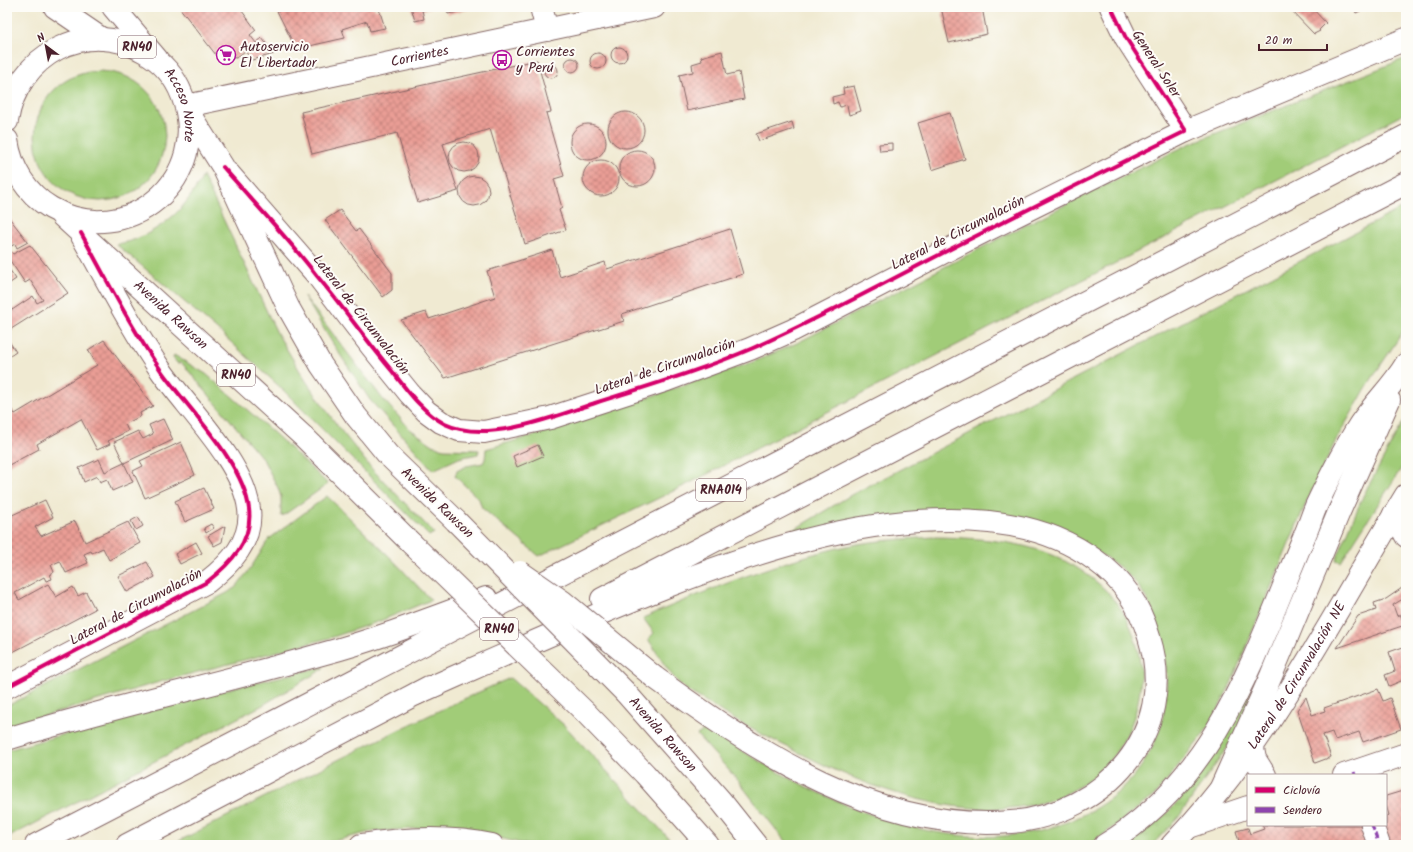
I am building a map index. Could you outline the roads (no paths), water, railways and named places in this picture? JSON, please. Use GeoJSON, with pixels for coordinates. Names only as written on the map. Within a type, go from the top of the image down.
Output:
{"type":"FeatureCollection","features":[{"type":"Feature","properties":{"kind":"main road","name":"Acceso Norte"},"geometry":{"type":"LineString","coordinates":[[55,7],[102,39]]}},
{"type":"Feature","properties":{"kind":"main road"},"geometry":{"type":"LineString","coordinates":[[113,7],[166,69]]}},
{"type":"Feature","properties":{"kind":"main road"},"geometry":{"type":"LineString","coordinates":[[541,7],[547,30]]}},
{"type":"Feature","properties":{"kind":"main road","name":"Corrientes"},"geometry":{"type":"LineString","coordinates":[[186,109],[654,7]]}},
{"type":"Feature","properties":{"kind":"main road","name":"General Soler"},"geometry":{"type":"LineString","coordinates":[[1111,7],[1126,38],[1186,131]]}},
{"type":"Feature","properties":{"kind":"main road","name":"Acceso Norte"},"geometry":{"type":"LineString","coordinates":[[7,121],[9,107],[15,92],[27,72],[48,54],[60,47],[80,41],[102,39],[120,41],[137,47],[152,56],[166,69],[178,85],[186,109],[190,128],[187,154],[177,177],[160,197],[139,212],[115,220],[89,222],[66,216],[38,200],[19,177],[8,151]]}},
{"type":"Feature","properties":{"kind":"main road","name":"Lateral de Circunvalación"},"geometry":{"type":"LineString","coordinates":[[223,167],[317,275],[372,348],[426,411],[441,422],[459,430],[484,432],[550,418],[666,380],[750,349],[793,330],[1186,131],[1406,39]]}},
{"type":"Feature","properties":{"kind":"main road"},"geometry":{"type":"LineString","coordinates":[[7,72],[15,92]]}},
{"type":"Feature","properties":{"kind":"main road","name":"Avenida Rawson"},"geometry":{"type":"LineString","coordinates":[[186,109],[223,167],[288,307],[321,365],[356,416],[383,449],[625,692],[721,801],[756,845]]}},
{"type":"Feature","properties":{"kind":"main road","name":"RNA014"},"geometry":{"type":"LineString","coordinates":[[36,845],[1406,136]]}},
{"type":"Feature","properties":{"kind":"main road"},"geometry":{"type":"LineString","coordinates":[[127,845],[416,694],[1406,183]]}},
{"type":"Feature","properties":{"kind":"main road","name":"Avenida Rawson"},"geometry":{"type":"LineString","coordinates":[[56,211],[304,437],[586,713],[645,774],[708,845]]}},
{"type":"Feature","properties":{"kind":"main road","name":"Lateral de Circunvalación"},"geometry":{"type":"LineString","coordinates":[[7,687],[207,582],[230,563],[239,550],[248,524],[250,511],[248,500],[238,476],[225,455],[162,372],[123,310],[81,233]]}},
{"type":"Feature","properties":{"kind":"main road"},"geometry":{"type":"LineString","coordinates":[[1220,790],[1250,724],[1339,512],[1404,367]]}},
{"type":"Feature","properties":{"kind":"main road"},"geometry":{"type":"LineString","coordinates":[[1105,845],[1131,828],[1166,796],[1202,755],[1218,730],[1245,675],[1316,506],[1335,468],[1361,424],[1404,367]]}},
{"type":"Feature","properties":{"kind":"main road"},"geometry":{"type":"LineString","coordinates":[[1402,502],[1406,536]]}},
{"type":"Feature","properties":{"kind":"main road","name":"Lateral de Circunvalación NE"},"geometry":{"type":"LineString","coordinates":[[1173,845],[1220,790],[1293,685],[1402,502]]}},
{"type":"Feature","properties":{"kind":"main road"},"geometry":{"type":"LineString","coordinates":[[416,694],[610,609],[754,554],[847,531],[890,523],[920,520],[971,521],[1010,525],[1055,537],[1094,559],[1126,589],[1137,606],[1152,646],[1156,670],[1153,708],[1148,728],[1133,754],[1117,775],[1098,791],[1063,809],[1030,819],[993,822],[968,822],[916,814],[879,804],[842,791],[807,775],[711,719],[654,678],[562,601],[473,538]]}},
{"type":"Feature","properties":{"kind":"main road"},"geometry":{"type":"LineString","coordinates":[[7,739],[92,714],[323,654],[379,637],[512,588],[604,550]]}},
{"type":"Feature","properties":{"kind":"main road"},"geometry":{"type":"LineString","coordinates":[[1250,724],[1251,746],[1255,759],[1264,774]]}},
{"type":"Feature","properties":{"kind":"main road"},"geometry":{"type":"LineString","coordinates":[[1351,774],[1406,754]]}},
{"type":"Feature","properties":{"kind":"main road"},"geometry":{"type":"LineString","coordinates":[[1189,827],[1247,808]]}},
{"type":"Feature","properties":{"kind":"main road"},"geometry":{"type":"LineString","coordinates":[[1372,826],[1379,845]]}},
{"type":"Feature","properties":{"kind":"main road"},"geometry":{"type":"LineString","coordinates":[[361,845],[398,840],[442,838],[492,845]]}},
{"type":"Feature","properties":{"kind":"place","name":"Autoservicio El Libertador"},"geometry":{"type":"Point","coordinates":[226,55]}},
{"type":"Feature","properties":{"kind":"place","name":"Corrientes y Perú"},"geometry":{"type":"Point","coordinates":[502,60]}}]}
